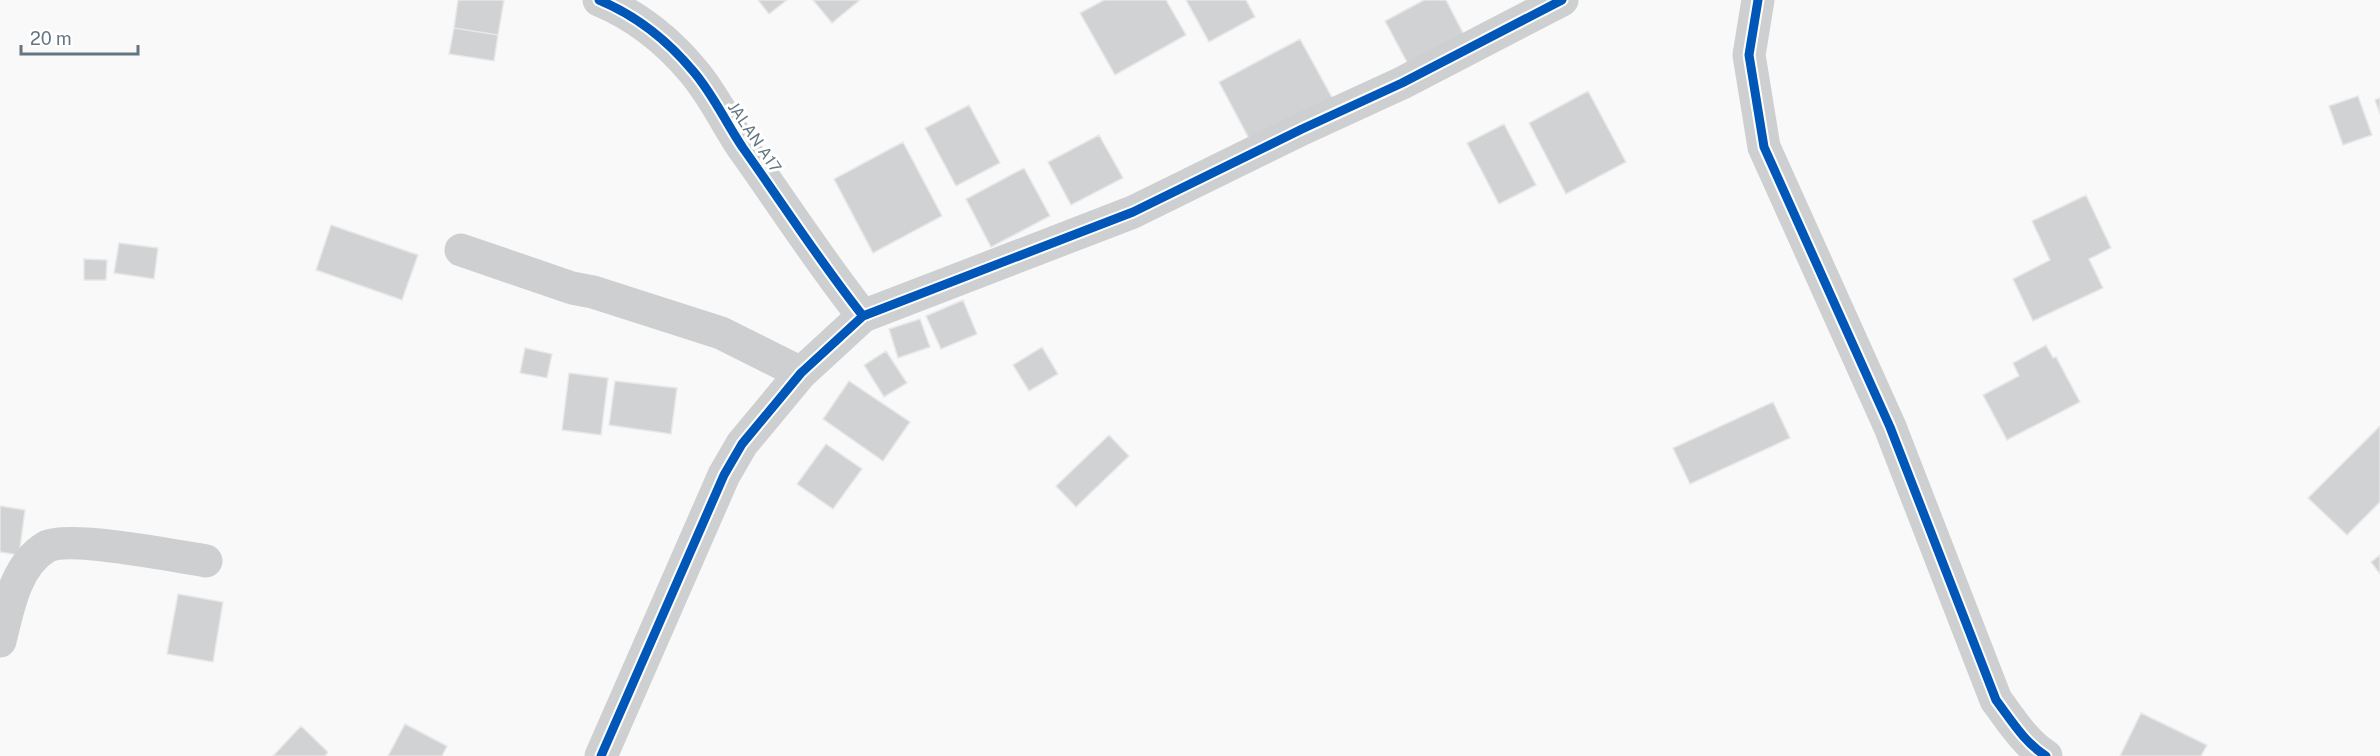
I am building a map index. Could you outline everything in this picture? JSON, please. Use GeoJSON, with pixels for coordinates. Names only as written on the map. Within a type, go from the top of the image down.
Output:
{"type":"FeatureCollection","features":[{"type":"Feature","properties":{"kind":"street","name":"JALAN A17"},"geometry":{"type":"LineString","coordinates":[[599,0],[616,8],[660,37],[694,71],[737,139],[842,290],[863,316]]}},
{"type":"Feature","properties":{"kind":"street"},"geometry":{"type":"LineString","coordinates":[[601,756],[724,476],[742,444],[801,372],[863,316],[1133,212],[1402,83],[1562,0]]}},
{"type":"Feature","properties":{"kind":"street"},"geometry":{"type":"LineString","coordinates":[[1758,0],[1749,55],[1764,147],[1890,428],[1996,700],[2015,726],[2037,750],[2046,756]]}},
{"type":"Feature","properties":{"kind":"street"},"geometry":{"type":"LineString","coordinates":[[461,250],[572,288],[593,292],[721,333],[801,372]]}},
{"type":"Feature","properties":{"kind":"street"},"geometry":{"type":"LineString","coordinates":[[0,641],[11,597],[28,564],[47,546],[84,543],[207,561]]}},
{"type":"Feature","properties":{"kind":"building"},"geometry":{"type":"Polygon","coordinates":[[[458,0],[504,0],[498,35],[454,28],[458,0]]]}},
{"type":"Feature","properties":{"kind":"building"},"geometry":{"type":"Polygon","coordinates":[[[758,0],[787,0],[769,14],[758,0]]]}},
{"type":"Feature","properties":{"kind":"building"},"geometry":{"type":"Polygon","coordinates":[[[813,0],[860,0],[832,23],[813,0]]]}},
{"type":"Feature","properties":{"kind":"building"},"geometry":{"type":"Polygon","coordinates":[[[1104,0],[1166,0],[1186,35],[1115,75],[1080,13],[1104,0]]]}},
{"type":"Feature","properties":{"kind":"building"},"geometry":{"type":"Polygon","coordinates":[[[1186,0],[1246,0],[1255,17],[1209,42],[1186,0]]]}},
{"type":"Feature","properties":{"kind":"building"},"geometry":{"type":"Polygon","coordinates":[[[1424,0],[1446,0],[1464,35],[1408,64],[1385,21],[1424,0]]]}},
{"type":"Feature","properties":{"kind":"building"},"geometry":{"type":"Polygon","coordinates":[[[454,28],[498,35],[494,61],[449,54],[454,28]]]}},
{"type":"Feature","properties":{"kind":"building"},"geometry":{"type":"Polygon","coordinates":[[[1300,39],[1335,103],[1253,146],[1219,82],[1300,39]]]}},
{"type":"Feature","properties":{"kind":"building"},"geometry":{"type":"Polygon","coordinates":[[[1588,91],[1626,162],[1566,194],[1529,123],[1588,91]]]}},
{"type":"Feature","properties":{"kind":"building"},"geometry":{"type":"Polygon","coordinates":[[[2358,96],[2372,135],[2343,145],[2329,106],[2358,96]]]}},
{"type":"Feature","properties":{"kind":"building"},"geometry":{"type":"Polygon","coordinates":[[[2380,98],[2380,114],[2375,100],[2380,98]]]}},
{"type":"Feature","properties":{"kind":"building"},"geometry":{"type":"Polygon","coordinates":[[[969,105],[1000,163],[956,186],[925,128],[969,105]]]}},
{"type":"Feature","properties":{"kind":"building"},"geometry":{"type":"Polygon","coordinates":[[[1504,124],[1536,185],[1499,204],[1467,143],[1504,124]]]}},
{"type":"Feature","properties":{"kind":"building"},"geometry":{"type":"Polygon","coordinates":[[[1099,135],[1123,178],[1071,205],[1048,162],[1099,135]]]}},
{"type":"Feature","properties":{"kind":"building"},"geometry":{"type":"Polygon","coordinates":[[[903,142],[942,216],[873,253],[834,179],[903,142]]]}},
{"type":"Feature","properties":{"kind":"building"},"geometry":{"type":"Polygon","coordinates":[[[1024,168],[1050,216],[991,247],[966,199],[1024,168]]]}},
{"type":"Feature","properties":{"kind":"building"},"geometry":{"type":"Polygon","coordinates":[[[2086,195],[2111,248],[2089,259],[2103,288],[2033,321],[2013,279],[2050,260],[2032,221],[2086,195]]]}},
{"type":"Feature","properties":{"kind":"building"},"geometry":{"type":"Polygon","coordinates":[[[331,225],[418,255],[402,300],[316,270],[331,225]]]}},
{"type":"Feature","properties":{"kind":"building"},"geometry":{"type":"Polygon","coordinates":[[[119,243],[158,248],[154,279],[114,273],[119,243]]]}},
{"type":"Feature","properties":{"kind":"building"},"geometry":{"type":"Polygon","coordinates":[[[84,259],[107,260],[106,280],[84,280],[84,259]]]}},
{"type":"Feature","properties":{"kind":"building"},"geometry":{"type":"Polygon","coordinates":[[[963,300],[977,334],[941,349],[926,316],[963,300]]]}},
{"type":"Feature","properties":{"kind":"building"},"geometry":{"type":"Polygon","coordinates":[[[920,319],[930,347],[898,358],[889,329],[920,319]]]}},
{"type":"Feature","properties":{"kind":"building"},"geometry":{"type":"Polygon","coordinates":[[[2046,345],[2053,358],[2056,357],[2080,402],[2007,440],[1983,395],[2019,376],[2013,363],[2046,345]]]}},
{"type":"Feature","properties":{"kind":"building"},"geometry":{"type":"Polygon","coordinates":[[[1042,347],[1058,374],[1029,391],[1013,365],[1042,347]]]}},
{"type":"Feature","properties":{"kind":"building"},"geometry":{"type":"Polygon","coordinates":[[[525,348],[552,354],[547,378],[520,373],[525,348]]]}},
{"type":"Feature","properties":{"kind":"building"},"geometry":{"type":"Polygon","coordinates":[[[886,351],[907,383],[884,397],[864,365],[886,351]]]}},
{"type":"Feature","properties":{"kind":"building"},"geometry":{"type":"Polygon","coordinates":[[[569,373],[608,378],[601,435],[562,430],[569,373]]]}},
{"type":"Feature","properties":{"kind":"building"},"geometry":{"type":"Polygon","coordinates":[[[615,381],[677,388],[671,434],[609,425],[615,381]]]}},
{"type":"Feature","properties":{"kind":"building"},"geometry":{"type":"Polygon","coordinates":[[[849,381],[910,422],[883,461],[823,419],[849,381]]]}},
{"type":"Feature","properties":{"kind":"building"},"geometry":{"type":"Polygon","coordinates":[[[1773,402],[1790,438],[1690,484],[1673,448],[1773,402]]]}},
{"type":"Feature","properties":{"kind":"building"},"geometry":{"type":"Polygon","coordinates":[[[2380,426],[2380,502],[2347,535],[2308,498],[2380,426]]]}},
{"type":"Feature","properties":{"kind":"building"},"geometry":{"type":"Polygon","coordinates":[[[1109,435],[1129,456],[1076,507],[1056,486],[1109,435]]]}},
{"type":"Feature","properties":{"kind":"building"},"geometry":{"type":"Polygon","coordinates":[[[826,444],[862,469],[833,509],[797,484],[826,444]]]}},
{"type":"Feature","properties":{"kind":"building"},"geometry":{"type":"Polygon","coordinates":[[[0,506],[25,510],[19,555],[0,552],[0,506]]]}},
{"type":"Feature","properties":{"kind":"building"},"geometry":{"type":"Polygon","coordinates":[[[2380,555],[2380,574],[2371,562],[2380,555]]]}},
{"type":"Feature","properties":{"kind":"building"},"geometry":{"type":"Polygon","coordinates":[[[178,594],[223,602],[213,662],[167,654],[178,594]]]}},
{"type":"Feature","properties":{"kind":"building"},"geometry":{"type":"Polygon","coordinates":[[[2141,713],[2207,745],[2201,756],[2120,756],[2141,713]]]}},
{"type":"Feature","properties":{"kind":"building"},"geometry":{"type":"Polygon","coordinates":[[[405,724],[447,746],[442,756],[388,756],[405,724]]]}},
{"type":"Feature","properties":{"kind":"building"},"geometry":{"type":"Polygon","coordinates":[[[301,726],[328,752],[325,756],[273,756],[301,726]]]}},
{"type":"Feature","properties":{"kind":"cycle path"},"geometry":{"type":"LineString","coordinates":[[599,0],[625,13],[650,30],[673,49],[693,71],[707,89],[743,148],[863,316]]}},
{"type":"Feature","properties":{"kind":"cycle path"},"geometry":{"type":"LineString","coordinates":[[601,756],[724,475],[742,444],[801,373],[863,316],[1133,212],[1402,83],[1562,0]]}},
{"type":"Feature","properties":{"kind":"cycle path"},"geometry":{"type":"LineString","coordinates":[[1758,0],[1749,55],[1764,147],[1890,427],[1996,700],[2025,738],[2046,756]]}}]}
